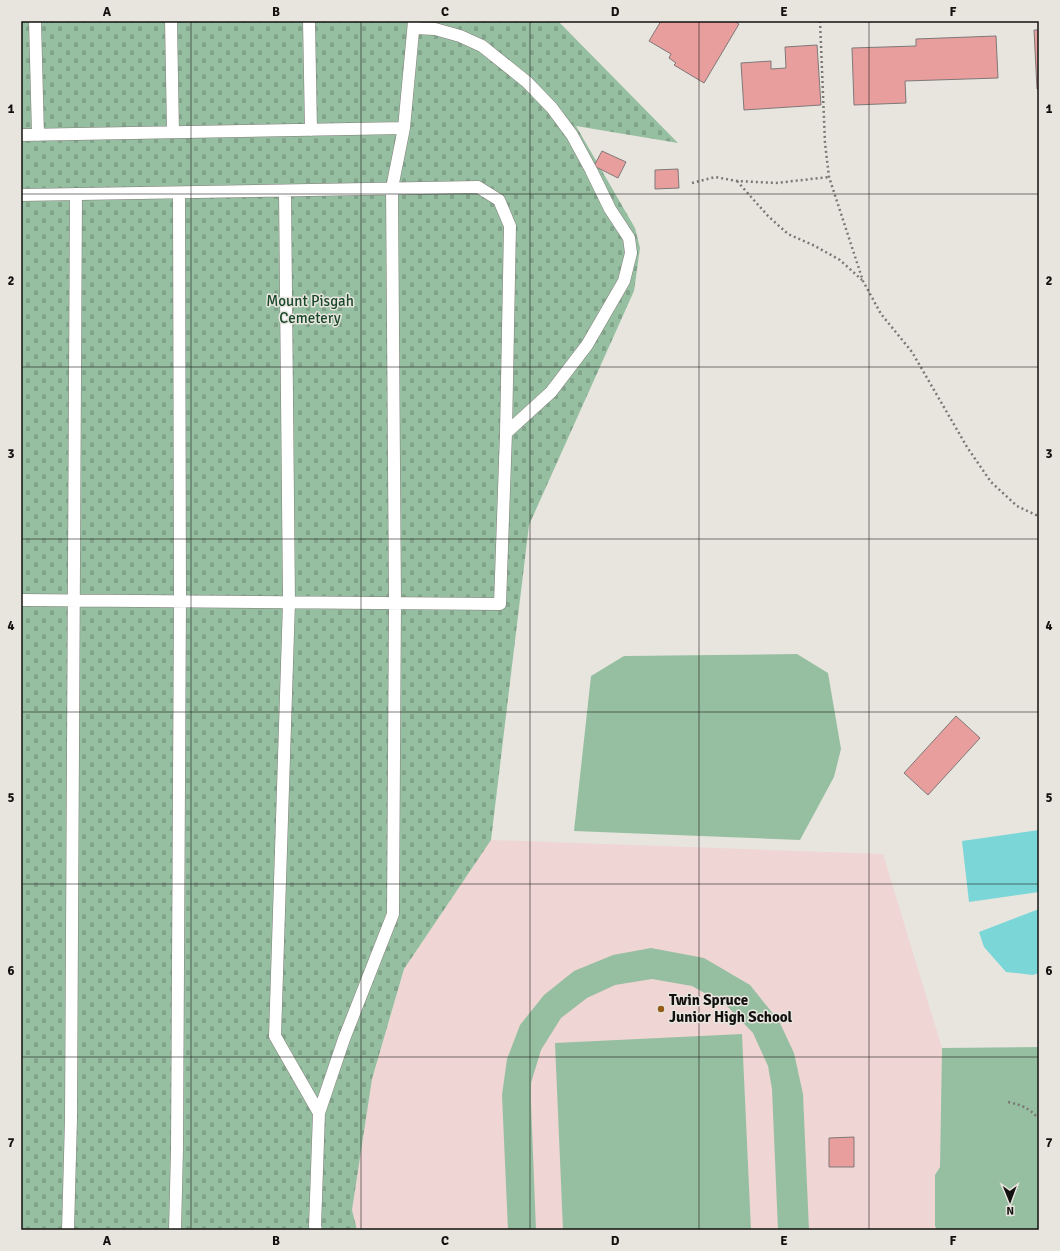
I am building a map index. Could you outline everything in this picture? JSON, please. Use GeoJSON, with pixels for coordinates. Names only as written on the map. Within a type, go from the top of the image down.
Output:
{"type":"FeatureCollection","features":[{"type":"Feature","properties":{"kind":"lane"},"geometry":{"type":"LineString","coordinates":[[35,21],[38,135]]}},
{"type":"Feature","properties":{"kind":"lane"},"geometry":{"type":"LineString","coordinates":[[171,21],[173,132]]}},
{"type":"Feature","properties":{"kind":"lane"},"geometry":{"type":"LineString","coordinates":[[309,21],[311,130]]}},
{"type":"Feature","properties":{"kind":"lane"},"geometry":{"type":"LineString","coordinates":[[316,1230],[319,1113],[344,1039],[393,914],[395,602],[392,188],[404,128],[414,25],[460,36],[482,46],[527,82],[552,108],[572,135],[610,208],[629,238],[631,253],[624,281],[587,345],[551,392],[506,433]]}},
{"type":"Feature","properties":{"kind":"lane"},"geometry":{"type":"LineString","coordinates":[[21,136],[404,128]]}},
{"type":"Feature","properties":{"kind":"lane"},"geometry":{"type":"LineString","coordinates":[[21,195],[478,187],[498,200],[510,226],[506,433],[500,604],[21,600]]}},
{"type":"Feature","properties":{"kind":"lane"},"geometry":{"type":"LineString","coordinates":[[285,191],[289,602],[275,1036],[319,1113]]}},
{"type":"Feature","properties":{"kind":"lane"},"geometry":{"type":"LineString","coordinates":[[175,1230],[177,1150],[180,601],[179,193]]}},
{"type":"Feature","properties":{"kind":"lane"},"geometry":{"type":"LineString","coordinates":[[68,1230],[71,1111],[76,194]]}},
{"type":"Feature","properties":{"kind":"path"},"geometry":{"type":"LineString","coordinates":[[820,21],[825,143],[829,177],[863,281],[881,314],[912,352],[967,447],[991,482],[1017,506],[1039,515]]}},
{"type":"Feature","properties":{"kind":"path"},"geometry":{"type":"LineString","coordinates":[[692,183],[715,177],[736,181],[776,183],[829,177]]}},
{"type":"Feature","properties":{"kind":"path"},"geometry":{"type":"LineString","coordinates":[[736,181],[768,216],[788,234],[815,246],[840,260],[863,281]]}},
{"type":"Feature","properties":{"kind":"path"},"geometry":{"type":"LineString","coordinates":[[1008,1102],[1022,1106],[1032,1112],[1039,1119]]}},
{"type":"Feature","properties":{"kind":"shaded area","name":"Twin Spruce Junior High School"},"geometry":{"type":"Polygon","coordinates":[[[491,840],[883,854],[942,1048],[940,1167],[935,1175],[935,1226],[937,1230],[357,1230],[352,1210],[372,1079],[404,969],[491,840]]]}},
{"type":"Feature","properties":{"kind":"green space","name":"Mount Pisgah Cemetery"},"geometry":{"type":"Polygon","coordinates":[[[21,21],[558,21],[678,143],[576,126],[635,228],[640,248],[634,291],[529,525],[491,840],[404,969],[372,1079],[352,1210],[357,1230],[21,1230],[21,21]]]}},
{"type":"Feature","properties":{"kind":"green space"},"geometry":{"type":"Polygon","coordinates":[[[797,654],[828,673],[841,749],[834,777],[800,840],[574,831],[591,676],[624,656],[797,654]]]}},
{"type":"Feature","properties":{"kind":"green space"},"geometry":{"type":"Polygon","coordinates":[[[651,948],[704,958],[750,985],[779,1021],[794,1053],[803,1094],[809,1230],[778,1230],[772,1089],[768,1066],[753,1033],[726,1005],[692,986],[652,979],[615,985],[587,998],[561,1018],[541,1050],[531,1083],[536,1230],[508,1230],[502,1095],[507,1059],[520,1025],[544,995],[574,971],[613,955],[651,948]]]}},
{"type":"Feature","properties":{"kind":"green space"},"geometry":{"type":"Polygon","coordinates":[[[742,1034],[751,1230],[563,1230],[555,1043],[742,1034]]]}},
{"type":"Feature","properties":{"kind":"green space"},"geometry":{"type":"Polygon","coordinates":[[[1039,1047],[1039,1230],[937,1230],[935,1226],[935,1175],[940,1167],[942,1048],[1039,1047]]]}},
{"type":"Feature","properties":{"kind":"water"},"geometry":{"type":"Polygon","coordinates":[[[1039,830],[1039,892],[969,902],[962,841],[1039,830]]]}},
{"type":"Feature","properties":{"kind":"water"},"geometry":{"type":"Polygon","coordinates":[[[1039,909],[1039,973],[1033,975],[1006,972],[984,947],[979,932],[1039,909]]]}},
{"type":"Feature","properties":{"kind":"building"},"geometry":{"type":"Polygon","coordinates":[[[661,21],[734,21],[739,24],[704,83],[674,65],[676,63],[669,58],[671,54],[649,41],[661,21]]]}},
{"type":"Feature","properties":{"kind":"building"},"geometry":{"type":"Polygon","coordinates":[[[1034,30],[1039,30],[1039,89],[1037,89],[1034,30]]]}},
{"type":"Feature","properties":{"kind":"building"},"geometry":{"type":"Polygon","coordinates":[[[996,36],[998,78],[905,81],[906,103],[854,105],[852,48],[916,46],[916,39],[996,36]]]}},
{"type":"Feature","properties":{"kind":"building"},"geometry":{"type":"Polygon","coordinates":[[[817,45],[821,105],[744,110],[741,63],[771,61],[771,69],[786,68],[785,47],[817,45]]]}},
{"type":"Feature","properties":{"kind":"building"},"geometry":{"type":"Polygon","coordinates":[[[602,151],[626,162],[618,178],[594,166],[602,151]]]}},
{"type":"Feature","properties":{"kind":"building"},"geometry":{"type":"Polygon","coordinates":[[[678,169],[679,188],[655,189],[655,170],[678,169]]]}},
{"type":"Feature","properties":{"kind":"building"},"geometry":{"type":"Polygon","coordinates":[[[956,716],[980,738],[928,795],[904,773],[956,716]]]}},
{"type":"Feature","properties":{"kind":"building"},"geometry":{"type":"Polygon","coordinates":[[[854,1137],[854,1167],[829,1167],[829,1138],[854,1137]]]}},
{"type":"Feature","properties":{"kind":"place","name":"Twin Spruce Junior High School"},"geometry":{"type":"Point","coordinates":[661,1009]}}]}
